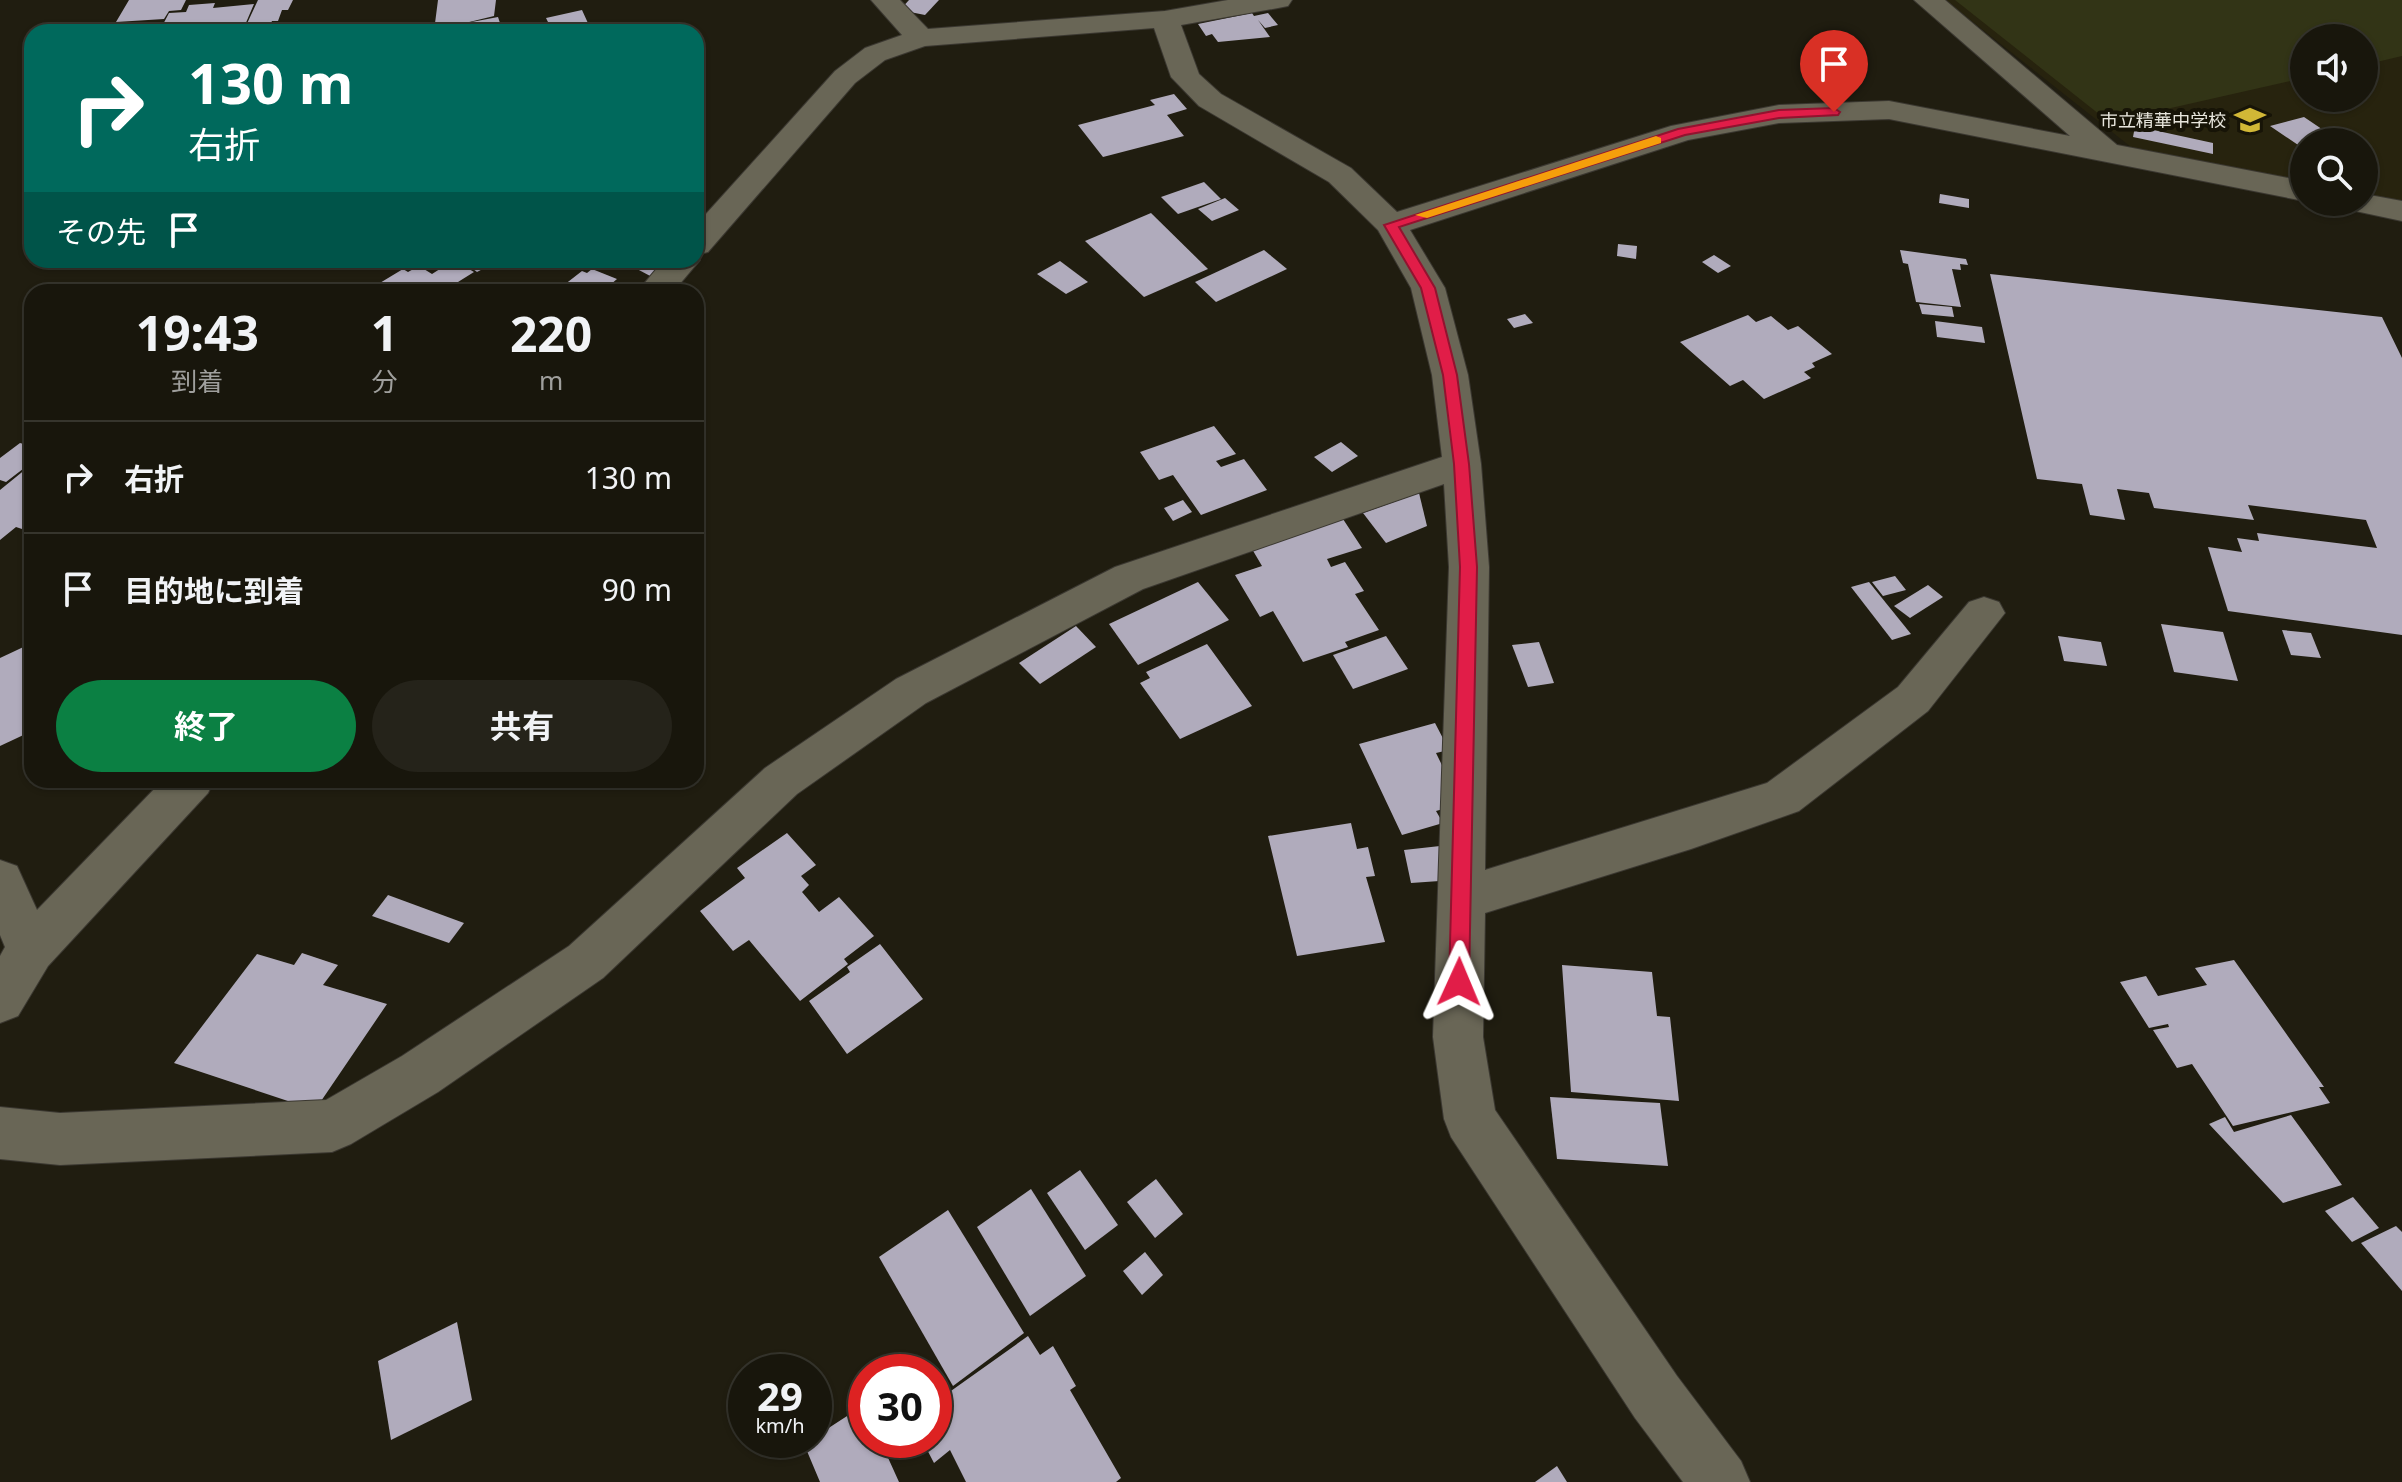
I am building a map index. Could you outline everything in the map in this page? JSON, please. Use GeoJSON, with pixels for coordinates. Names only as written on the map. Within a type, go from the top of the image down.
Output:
{"type":"FeatureCollection","features":[{"type":"Feature","properties":{"kind":"street"},"geometry":{"type":"LineString","coordinates":[[885,0],[921,38]]}},
{"type":"Feature","properties":{"kind":"street"},"geometry":{"type":"LineString","coordinates":[[704,236],[845,77],[875,54],[921,38],[1165,19],[1278,0]]}},
{"type":"Feature","properties":{"kind":"street"},"geometry":{"type":"LineString","coordinates":[[1928,0],[2106,151]]}},
{"type":"Feature","properties":{"kind":"street"},"geometry":{"type":"LineString","coordinates":[[1165,19],[1186,77],[1210,100],[1340,175],[1391,225],[1428,288],[1450,375],[1462,464],[1469,567],[1458,1037],[1470,1119],[1656,1397],[1720,1482]]}},
{"type":"Feature","properties":{"kind":"street"},"geometry":{"type":"LineString","coordinates":[[1391,225],[1682,132],[1779,114],[1889,110],[2290,188]]}},
{"type":"Feature","properties":{"kind":"street"},"geometry":{"type":"LineString","coordinates":[[2378,206],[2402,211]]}},
{"type":"Feature","properties":{"kind":"street"},"geometry":{"type":"LineString","coordinates":[[661,284],[676,268]]}},
{"type":"Feature","properties":{"kind":"street"},"geometry":{"type":"LineString","coordinates":[[0,1133],[60,1139],[332,1126],[420,1074],[586,962],[781,781],[911,691],[1129,578],[1462,464]]}},
{"type":"Feature","properties":{"kind":"street"},"geometry":{"type":"LineString","coordinates":[[1460,899],[1691,829],[1783,797],[1913,699],[1984,613]]}},
{"type":"Feature","properties":{"kind":"street"},"geometry":{"type":"LineString","coordinates":[[0,1000],[31,950],[184,788]]}},
{"type":"Feature","properties":{"kind":"street"},"geometry":{"type":"LineString","coordinates":[[0,881],[31,950]]}},
{"type":"Feature","properties":{"kind":"shaded area","name":"市立精華中学校"},"geometry":{"type":"Polygon","coordinates":[[[1945,0],[2402,0],[2402,201],[2378,197],[2378,128],[2290,128],[2290,178],[2131,147],[1945,0]]]}},
{"type":"Feature","properties":{"kind":"green space"},"geometry":{"type":"Polygon","coordinates":[[[1955,0],[2402,0],[2402,56],[2378,62],[2378,24],[2290,24],[2290,81],[2109,122],[1955,0]]]}},
{"type":"Feature","properties":{"kind":"building"},"geometry":{"type":"Polygon","coordinates":[[[129,0],[186,0],[181,10],[169,11],[164,19],[116,22],[129,0]]]}},
{"type":"Feature","properties":{"kind":"building"},"geometry":{"type":"Polygon","coordinates":[[[258,0],[293,0],[288,10],[282,10],[278,21],[247,24],[258,0]]]}},
{"type":"Feature","properties":{"kind":"building"},"geometry":{"type":"Polygon","coordinates":[[[438,0],[496,0],[494,16],[461,24],[435,24],[438,0]]]}},
{"type":"Feature","properties":{"kind":"building"},"geometry":{"type":"Polygon","coordinates":[[[909,0],[939,0],[925,15],[900,10],[909,0]]]}},
{"type":"Feature","properties":{"kind":"building"},"geometry":{"type":"Polygon","coordinates":[[[215,3],[213,8],[254,4],[245,24],[163,24],[169,13],[186,12],[189,5],[215,3]]]}},
{"type":"Feature","properties":{"kind":"building"},"geometry":{"type":"Polygon","coordinates":[[[582,10],[588,24],[549,24],[546,18],[582,10]]]}},
{"type":"Feature","properties":{"kind":"building"},"geometry":{"type":"Polygon","coordinates":[[[1252,13],[1254,16],[1268,13],[1278,25],[1265,28],[1258,20],[1270,37],[1218,42],[1212,34],[1206,36],[1198,24],[1252,13]]]}},
{"type":"Feature","properties":{"kind":"building"},"geometry":{"type":"Polygon","coordinates":[[[498,17],[500,24],[461,24],[498,17]]]}},
{"type":"Feature","properties":{"kind":"building"},"geometry":{"type":"Polygon","coordinates":[[[1174,94],[1187,109],[1167,115],[1184,136],[1103,157],[1078,125],[1155,105],[1150,100],[1174,94]]]}},
{"type":"Feature","properties":{"kind":"building"},"geometry":{"type":"Polygon","coordinates":[[[2304,117],[2320,128],[2290,128],[2290,140],[2270,126],[2304,117]]]}},
{"type":"Feature","properties":{"kind":"building"},"geometry":{"type":"Polygon","coordinates":[[[2135,126],[2213,143],[2213,154],[2133,137],[2135,126]]]}},
{"type":"Feature","properties":{"kind":"building"},"geometry":{"type":"Polygon","coordinates":[[[1204,182],[1221,199],[1178,214],[1161,197],[1204,182]]]}},
{"type":"Feature","properties":{"kind":"building"},"geometry":{"type":"Polygon","coordinates":[[[1940,194],[1969,199],[1969,208],[1939,203],[1940,194]]]}},
{"type":"Feature","properties":{"kind":"building"},"geometry":{"type":"Polygon","coordinates":[[[1225,198],[1239,210],[1212,221],[1198,209],[1225,198]]]}},
{"type":"Feature","properties":{"kind":"building"},"geometry":{"type":"Polygon","coordinates":[[[1151,213],[1208,269],[1144,297],[1085,241],[1151,213]]]}},
{"type":"Feature","properties":{"kind":"building"},"geometry":{"type":"Polygon","coordinates":[[[1618,244],[1637,246],[1636,259],[1617,256],[1618,244]]]}},
{"type":"Feature","properties":{"kind":"building"},"geometry":{"type":"Polygon","coordinates":[[[1264,250],[1287,269],[1216,302],[1195,282],[1264,250]]]}},
{"type":"Feature","properties":{"kind":"building"},"geometry":{"type":"Polygon","coordinates":[[[1900,250],[1966,259],[1968,265],[1960,264],[1961,270],[1952,269],[1961,307],[1916,302],[1908,264],[1903,263],[1900,250]]]}},
{"type":"Feature","properties":{"kind":"building"},"geometry":{"type":"Polygon","coordinates":[[[1714,255],[1731,266],[1718,273],[1702,262],[1714,255]]]}},
{"type":"Feature","properties":{"kind":"building"},"geometry":{"type":"Polygon","coordinates":[[[1060,261],[1088,282],[1066,294],[1037,274],[1060,261]]]}},
{"type":"Feature","properties":{"kind":"building"},"geometry":{"type":"Polygon","coordinates":[[[422,268],[432,274],[441,268],[467,268],[474,272],[455,284],[378,284],[403,269],[408,272],[422,268]]]}},
{"type":"Feature","properties":{"kind":"building"},"geometry":{"type":"Polygon","coordinates":[[[635,268],[668,268],[654,278],[635,268]]]}},
{"type":"Feature","properties":{"kind":"building"},"geometry":{"type":"Polygon","coordinates":[[[592,269],[617,279],[611,284],[565,284],[582,271],[587,273],[592,269]]]}},
{"type":"Feature","properties":{"kind":"building"},"geometry":{"type":"Polygon","coordinates":[[[1990,274],[2382,317],[2402,358],[2402,635],[2228,611],[2208,547],[2242,552],[2237,538],[2259,541],[2257,533],[2377,548],[2366,520],[2248,505],[2254,520],[2154,508],[2149,493],[2117,489],[2125,520],[2090,515],[2082,484],[2037,479],[1990,274]]]}},
{"type":"Feature","properties":{"kind":"building"},"geometry":{"type":"Polygon","coordinates":[[[1919,304],[1952,307],[1954,317],[1922,314],[1919,304]]]}},
{"type":"Feature","properties":{"kind":"building"},"geometry":{"type":"Polygon","coordinates":[[[1525,314],[1533,323],[1514,328],[1507,319],[1525,314]]]}},
{"type":"Feature","properties":{"kind":"building"},"geometry":{"type":"Polygon","coordinates":[[[1748,315],[1756,322],[1771,316],[1788,330],[1798,326],[1832,354],[1812,363],[1815,367],[1804,372],[1811,378],[1764,399],[1743,380],[1730,386],[1680,342],[1748,315]]]}},
{"type":"Feature","properties":{"kind":"building"},"geometry":{"type":"Polygon","coordinates":[[[1935,321],[1982,327],[1985,343],[1937,337],[1935,321]]]}},
{"type":"Feature","properties":{"kind":"building"},"geometry":{"type":"Polygon","coordinates":[[[1214,426],[1236,454],[1216,461],[1221,467],[1244,459],[1267,490],[1201,515],[1173,475],[1159,480],[1140,452],[1214,426]]]}},
{"type":"Feature","properties":{"kind":"building"},"geometry":{"type":"Polygon","coordinates":[[[1341,442],[1358,456],[1332,472],[1314,457],[1341,442]]]}},
{"type":"Feature","properties":{"kind":"building"},"geometry":{"type":"Polygon","coordinates":[[[20,443],[24,444],[24,468],[6,482],[0,480],[0,458],[20,443]]]}},
{"type":"Feature","properties":{"kind":"building"},"geometry":{"type":"Polygon","coordinates":[[[24,470],[24,530],[16,527],[0,540],[0,490],[24,470]]]}},
{"type":"Feature","properties":{"kind":"building"},"geometry":{"type":"Polygon","coordinates":[[[1419,493],[1427,526],[1386,543],[1363,513],[1419,493]]]}},
{"type":"Feature","properties":{"kind":"building"},"geometry":{"type":"Polygon","coordinates":[[[1183,500],[1192,512],[1173,521],[1164,508],[1183,500]]]}},
{"type":"Feature","properties":{"kind":"building"},"geometry":{"type":"Polygon","coordinates":[[[1343,519],[1362,548],[1327,559],[1331,567],[1345,562],[1364,591],[1355,594],[1379,630],[1345,642],[1348,647],[1303,662],[1273,611],[1260,617],[1235,575],[1262,566],[1252,549],[1343,519]]]}},
{"type":"Feature","properties":{"kind":"building"},"geometry":{"type":"Polygon","coordinates":[[[1895,576],[1906,590],[1883,596],[1872,582],[1895,576]]]}},
{"type":"Feature","properties":{"kind":"building"},"geometry":{"type":"Polygon","coordinates":[[[1198,582],[1229,620],[1138,665],[1109,624],[1198,582]]]}},
{"type":"Feature","properties":{"kind":"building"},"geometry":{"type":"Polygon","coordinates":[[[1869,582],[1911,634],[1892,640],[1851,587],[1869,582]]]}},
{"type":"Feature","properties":{"kind":"building"},"geometry":{"type":"Polygon","coordinates":[[[1928,585],[1943,597],[1910,618],[1894,606],[1928,585]]]}},
{"type":"Feature","properties":{"kind":"building"},"geometry":{"type":"Polygon","coordinates":[[[2161,624],[2223,632],[2238,681],[2174,672],[2161,624]]]}},
{"type":"Feature","properties":{"kind":"building"},"geometry":{"type":"Polygon","coordinates":[[[1076,626],[1096,647],[1040,684],[1019,663],[1076,626]]]}},
{"type":"Feature","properties":{"kind":"building"},"geometry":{"type":"Polygon","coordinates":[[[2282,630],[2311,633],[2321,658],[2291,655],[2282,630]]]}},
{"type":"Feature","properties":{"kind":"building"},"geometry":{"type":"Polygon","coordinates":[[[1386,636],[1408,669],[1353,689],[1333,655],[1386,636]]]}},
{"type":"Feature","properties":{"kind":"building"},"geometry":{"type":"Polygon","coordinates":[[[2058,636],[2101,642],[2107,666],[2064,661],[2058,636]]]}},
{"type":"Feature","properties":{"kind":"building"},"geometry":{"type":"Polygon","coordinates":[[[1539,642],[1554,683],[1528,687],[1512,645],[1539,642]]]}},
{"type":"Feature","properties":{"kind":"building"},"geometry":{"type":"Polygon","coordinates":[[[1207,644],[1252,706],[1180,739],[1140,683],[1150,678],[1146,672],[1207,644]]]}},
{"type":"Feature","properties":{"kind":"building"},"geometry":{"type":"Polygon","coordinates":[[[24,647],[24,735],[0,746],[0,658],[24,647]]]}},
{"type":"Feature","properties":{"kind":"building"},"geometry":{"type":"Polygon","coordinates":[[[1435,723],[1449,750],[1436,753],[1461,804],[1436,811],[1443,823],[1402,835],[1359,744],[1435,723]]]}},
{"type":"Feature","properties":{"kind":"building"},"geometry":{"type":"Polygon","coordinates":[[[1351,823],[1357,849],[1368,847],[1375,876],[1366,877],[1385,942],[1297,956],[1268,836],[1351,823]]]}},
{"type":"Feature","properties":{"kind":"building"},"geometry":{"type":"Polygon","coordinates":[[[787,833],[816,865],[801,876],[809,885],[802,892],[819,912],[839,897],[874,936],[844,959],[848,964],[800,1001],[749,940],[733,951],[700,911],[745,878],[737,868],[787,833]]]}},
{"type":"Feature","properties":{"kind":"building"},"geometry":{"type":"Polygon","coordinates":[[[1458,844],[1454,880],[1411,883],[1404,850],[1458,844]]]}},
{"type":"Feature","properties":{"kind":"building"},"geometry":{"type":"Polygon","coordinates":[[[388,895],[464,923],[449,943],[372,916],[388,895]]]}},
{"type":"Feature","properties":{"kind":"building"},"geometry":{"type":"Polygon","coordinates":[[[880,944],[923,999],[847,1054],[809,1001],[850,972],[847,967],[880,944]]]}},
{"type":"Feature","properties":{"kind":"building"},"geometry":{"type":"Polygon","coordinates":[[[302,953],[338,965],[323,985],[387,1004],[315,1110],[174,1063],[257,954],[294,965],[302,953]]]}},
{"type":"Feature","properties":{"kind":"building"},"geometry":{"type":"Polygon","coordinates":[[[2234,960],[2324,1087],[2319,1087],[2330,1103],[2233,1126],[2192,1064],[2177,1068],[2153,1030],[2169,1027],[2168,1024],[2149,1028],[2120,982],[2146,976],[2158,996],[2207,985],[2195,968],[2234,960]]]}},
{"type":"Feature","properties":{"kind":"building"},"geometry":{"type":"Polygon","coordinates":[[[1562,965],[1652,972],[1657,1016],[1670,1017],[1679,1101],[1571,1092],[1562,965]]]}},
{"type":"Feature","properties":{"kind":"building"},"geometry":{"type":"Polygon","coordinates":[[[1550,1097],[1660,1103],[1668,1166],[1557,1159],[1550,1097]]]}},
{"type":"Feature","properties":{"kind":"building"},"geometry":{"type":"Polygon","coordinates":[[[2291,1115],[2342,1185],[2283,1203],[2209,1124],[2225,1117],[2234,1132],[2291,1115]]]}},
{"type":"Feature","properties":{"kind":"building"},"geometry":{"type":"Polygon","coordinates":[[[1080,1170],[1118,1225],[1085,1250],[1047,1193],[1080,1170]]]}},
{"type":"Feature","properties":{"kind":"building"},"geometry":{"type":"Polygon","coordinates":[[[1156,1179],[1183,1214],[1155,1238],[1127,1202],[1156,1179]]]}},
{"type":"Feature","properties":{"kind":"building"},"geometry":{"type":"Polygon","coordinates":[[[1031,1189],[1086,1276],[1030,1316],[977,1227],[1031,1189]]]}},
{"type":"Feature","properties":{"kind":"building"},"geometry":{"type":"Polygon","coordinates":[[[2353,1197],[2379,1228],[2352,1242],[2325,1211],[2353,1197]]]}},
{"type":"Feature","properties":{"kind":"building"},"geometry":{"type":"Polygon","coordinates":[[[948,1210],[1024,1333],[953,1386],[952,1354],[935,1354],[879,1257],[948,1210]]]}},
{"type":"Feature","properties":{"kind":"building"},"geometry":{"type":"Polygon","coordinates":[[[2396,1226],[2402,1232],[2402,1291],[2361,1243],[2396,1226]]]}},
{"type":"Feature","properties":{"kind":"building"},"geometry":{"type":"Polygon","coordinates":[[[1145,1252],[1163,1275],[1142,1295],[1123,1271],[1145,1252]]]}},
{"type":"Feature","properties":{"kind":"building"},"geometry":{"type":"Polygon","coordinates":[[[457,1322],[472,1400],[391,1440],[378,1361],[457,1322]]]}},
{"type":"Feature","properties":{"kind":"building"},"geometry":{"type":"Polygon","coordinates":[[[1028,1336],[1040,1355],[1053,1346],[1076,1386],[1070,1390],[1121,1478],[1116,1482],[966,1482],[952,1454],[952,1390],[1028,1336]]]}},
{"type":"Feature","properties":{"kind":"building"},"geometry":{"type":"Polygon","coordinates":[[[848,1415],[848,1458],[888,1458],[899,1482],[820,1482],[810,1458],[832,1458],[832,1426],[848,1415]]]}},
{"type":"Feature","properties":{"kind":"building"},"geometry":{"type":"Polygon","coordinates":[[[1557,1466],[1567,1482],[1535,1482],[1557,1466]]]}},
{"type":"Feature","properties":{"kind":"slow traffic"},"geometry":{"type":"LineString","coordinates":[[1422,215],[1656,140]]}},
{"type":"Feature","properties":{"kind":"place","name":"市立精華中学校"},"geometry":{"type":"Point","coordinates":[2250,120]}},
{"type":"Feature","properties":{"kind":"route"},"geometry":{"type":"LineString","coordinates":[[1459,982],[1469,567],[1462,464],[1450,375],[1428,288],[1391,225],[1682,132],[1779,114],[1834,112]]}}]}
